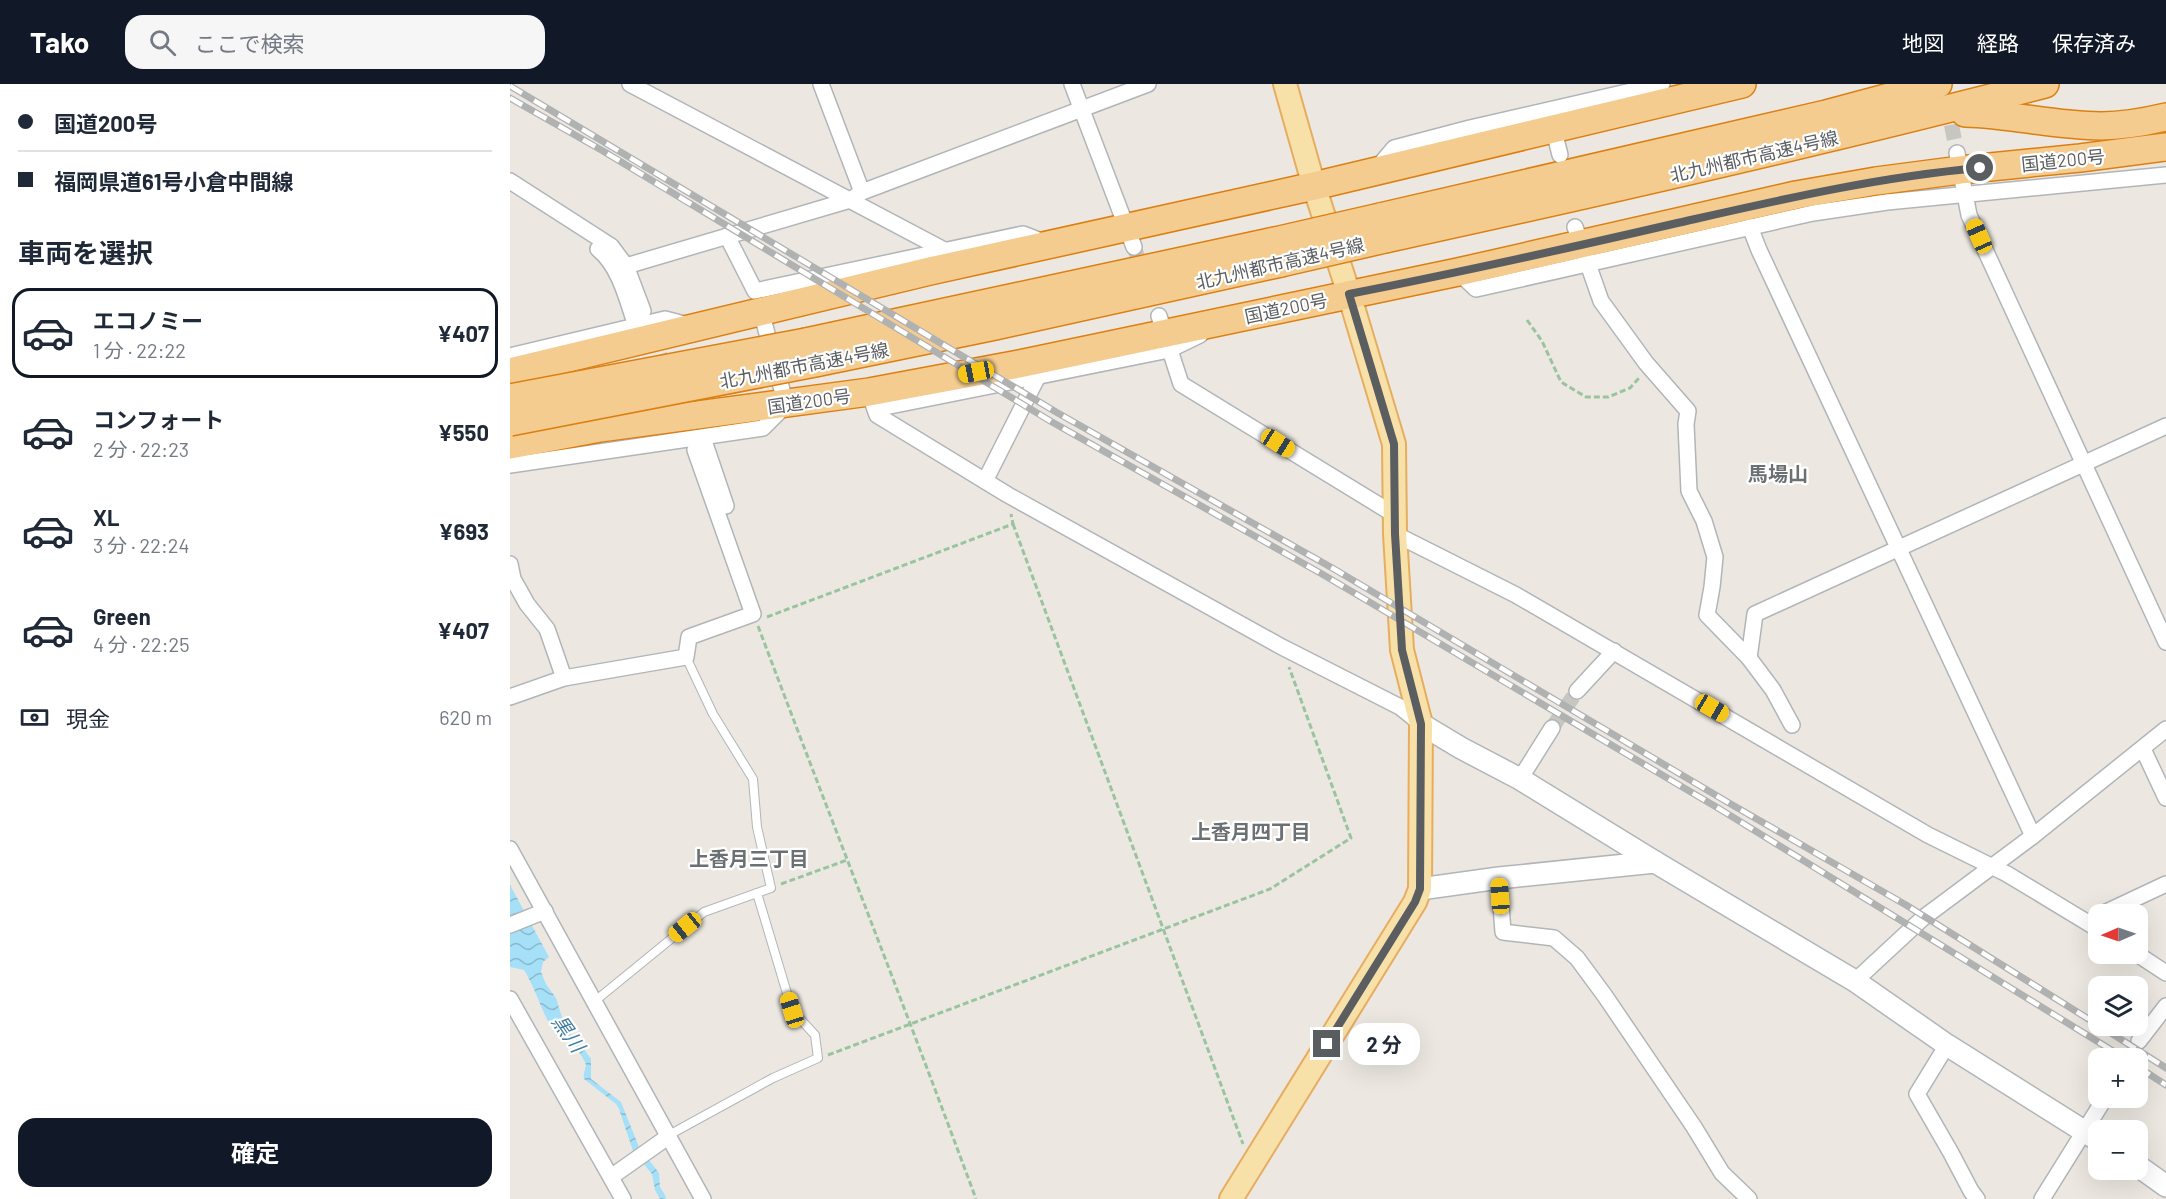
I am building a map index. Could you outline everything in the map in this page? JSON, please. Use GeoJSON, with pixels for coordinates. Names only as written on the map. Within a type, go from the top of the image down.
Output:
{"type":"FeatureCollection","features":[{"type":"Feature","properties":{"kind":"highway"},"geometry":{"type":"LineString","coordinates":[[510,372],[697,327],[758,301],[1051,245],[1131,238],[1314,186],[1373,172],[1551,120],[1611,99],[1742,84]]}},
{"type":"Feature","properties":{"kind":"highway"},"geometry":{"type":"LineString","coordinates":[[1594,168],[1873,84]]}},
{"type":"Feature","properties":{"kind":"highway","name":"北九州都市高速4号線"},"geometry":{"type":"LineString","coordinates":[[510,422],[810,352],[1382,228],[1594,168],[1826,114],[1938,84]]}},
{"type":"Feature","properties":{"kind":"highway","name":"北九州都市高速4号線"},"geometry":{"type":"LineString","coordinates":[[1382,228],[1602,192],[2045,84]]}},
{"type":"Feature","properties":{"kind":"highway"},"geometry":{"type":"LineString","coordinates":[[1919,116],[1964,113],[1995,114],[2101,126],[2139,123],[2166,117]]}},
{"type":"Feature","properties":{"kind":"highway","name":"国道200号"},"geometry":{"type":"LineString","coordinates":[[510,445],[600,428],[786,405],[872,401],[1164,333],[1582,246],[1796,195],[1876,181],[2166,147]]}},
{"type":"Feature","properties":{"kind":"highway","name":"北九州都市高速4号線"},"geometry":{"type":"LineString","coordinates":[[510,398],[810,352]]}},
{"type":"Feature","properties":{"kind":"main road"},"geometry":{"type":"LineString","coordinates":[[1231,1199],[1415,902],[1420,889],[1421,724],[1402,650],[1395,525],[1394,444],[1284,84]]}},
{"type":"Feature","properties":{"kind":"street"},"geometry":{"type":"LineString","coordinates":[[630,84],[856,196],[944,250]]}},
{"type":"Feature","properties":{"kind":"street"},"geometry":{"type":"LineString","coordinates":[[821,84],[856,196]]}},
{"type":"Feature","properties":{"kind":"street"},"geometry":{"type":"LineString","coordinates":[[1072,84],[1131,238]]}},
{"type":"Feature","properties":{"kind":"street"},"geometry":{"type":"LineString","coordinates":[[626,266],[856,196],[1148,84]]}},
{"type":"Feature","properties":{"kind":"street"},"geometry":{"type":"LineString","coordinates":[[1611,99],[1662,84]]}},
{"type":"Feature","properties":{"kind":"street"},"geometry":{"type":"LineString","coordinates":[[1551,120],[1560,155]]}},
{"type":"Feature","properties":{"kind":"street"},"geometry":{"type":"LineString","coordinates":[[1791,725],[1773,690],[1749,658],[1707,615],[1715,557],[1704,521],[1689,491],[1686,424],[1688,411],[1646,363],[1601,301],[1582,246],[1750,227],[1814,213],[1876,204],[1961,172],[2166,175]]}},
{"type":"Feature","properties":{"kind":"street"},"geometry":{"type":"LineString","coordinates":[[1961,172],[1969,215],[2166,642]]}},
{"type":"Feature","properties":{"kind":"street"},"geometry":{"type":"LineString","coordinates":[[510,181],[611,246],[626,266],[644,311]]}},
{"type":"Feature","properties":{"kind":"street"},"geometry":{"type":"LineString","coordinates":[[555,210],[572,230],[608,257],[625,292],[636,326]]}},
{"type":"Feature","properties":{"kind":"street"},"geometry":{"type":"LineString","coordinates":[[1750,227],[2033,836]]}},
{"type":"Feature","properties":{"kind":"street"},"geometry":{"type":"LineString","coordinates":[[758,301],[944,250],[1023,234],[1051,245]]}},
{"type":"Feature","properties":{"kind":"street"},"geometry":{"type":"LineString","coordinates":[[510,465],[681,440],[699,444],[763,428],[786,405],[758,301],[727,236]]}},
{"type":"Feature","properties":{"kind":"street"},"geometry":{"type":"LineString","coordinates":[[510,356],[665,319],[697,327]]}},
{"type":"Feature","properties":{"kind":"street"},"geometry":{"type":"LineString","coordinates":[[2088,916],[1928,835],[1395,525],[1181,384],[1164,333],[1037,378],[872,401],[877,415],[1008,495],[1282,647],[1400,706],[1421,724],[1520,779],[1855,981],[1947,1045],[2088,1133]]}},
{"type":"Feature","properties":{"kind":"street"},"geometry":{"type":"LineString","coordinates":[[985,481],[1037,378]]}},
{"type":"Feature","properties":{"kind":"street"},"geometry":{"type":"LineString","coordinates":[[1749,658],[1755,614],[2166,426]]}},
{"type":"Feature","properties":{"kind":"street"},"geometry":{"type":"LineString","coordinates":[[681,440],[713,530],[728,544]]}},
{"type":"Feature","properties":{"kind":"street"},"geometry":{"type":"LineString","coordinates":[[510,697],[564,678],[686,657],[689,637],[755,617],[728,544],[699,444]]}},
{"type":"Feature","properties":{"kind":"street"},"geometry":{"type":"LineString","coordinates":[[510,564],[513,579],[527,604],[548,629],[564,678]]}},
{"type":"Feature","properties":{"kind":"street"},"geometry":{"type":"LineString","coordinates":[[1577,691],[1614,651]]}},
{"type":"Feature","properties":{"kind":"street"},"geometry":{"type":"LineString","coordinates":[[1520,779],[1552,728]]}},
{"type":"Feature","properties":{"kind":"street"},"geometry":{"type":"LineString","coordinates":[[1855,981],[1923,918],[2033,836],[2166,729]]}},
{"type":"Feature","properties":{"kind":"street"},"geometry":{"type":"LineString","coordinates":[[2143,749],[2166,798]]}},
{"type":"Feature","properties":{"kind":"street"},"geometry":{"type":"LineString","coordinates":[[510,849],[543,912],[595,1001],[665,1138],[703,1199]]}},
{"type":"Feature","properties":{"kind":"street"},"geometry":{"type":"LineString","coordinates":[[1420,889],[1499,878],[1655,862]]}},
{"type":"Feature","properties":{"kind":"street"},"geometry":{"type":"LineString","coordinates":[[1499,878],[1503,932],[1554,938],[1577,958],[1688,1118],[1722,1173],[1749,1199]]}},
{"type":"Feature","properties":{"kind":"street"},"geometry":{"type":"LineString","coordinates":[[2127,904],[2166,884]]}},
{"type":"Feature","properties":{"kind":"street"},"geometry":{"type":"LineString","coordinates":[[510,925],[543,912]]}},
{"type":"Feature","properties":{"kind":"street"},"geometry":{"type":"LineString","coordinates":[[2148,961],[2166,973]]}},
{"type":"Feature","properties":{"kind":"street"},"geometry":{"type":"LineString","coordinates":[[510,999],[615,1173],[623,1199]]}},
{"type":"Feature","properties":{"kind":"street"},"geometry":{"type":"LineString","coordinates":[[2139,1041],[2166,1006]]}},
{"type":"Feature","properties":{"kind":"street"},"geometry":{"type":"LineString","coordinates":[[1947,1045],[1917,1094],[1977,1199]]}},
{"type":"Feature","properties":{"kind":"street"},"geometry":{"type":"LineString","coordinates":[[615,1173],[665,1138]]}},
{"type":"Feature","properties":{"kind":"street"},"geometry":{"type":"LineString","coordinates":[[2042,1199],[2088,1140]]}},
{"type":"Feature","properties":{"kind":"street"},"geometry":{"type":"LineString","coordinates":[[2148,1173],[2166,1186]]}},
{"type":"Feature","properties":{"kind":"lane"},"geometry":{"type":"LineString","coordinates":[[595,1001],[704,912],[771,888],[757,827],[753,779],[713,714],[686,657]]}},
{"type":"Feature","properties":{"kind":"lane"},"geometry":{"type":"LineString","coordinates":[[665,1138],[773,1078],[818,1058],[815,1035],[792,1010],[757,893]]}},
{"type":"Feature","properties":{"kind":"path"},"geometry":{"type":"LineString","coordinates":[[1527,320],[1542,341],[1561,382],[1586,397],[1608,397],[1630,388],[1642,375],[1646,363]]}},
{"type":"Feature","properties":{"kind":"path"},"geometry":{"type":"LineString","coordinates":[[1008,495],[1013,524],[1251,1165]]}},
{"type":"Feature","properties":{"kind":"path"},"geometry":{"type":"LineString","coordinates":[[976,1199],[755,617],[1013,524]]}},
{"type":"Feature","properties":{"kind":"path"},"geometry":{"type":"LineString","coordinates":[[818,1058],[1270,889],[1351,838],[1282,647]]}},
{"type":"Feature","properties":{"kind":"path"},"geometry":{"type":"LineString","coordinates":[[771,888],[847,860]]}},
{"type":"Feature","properties":{"kind":"water","name":"黒川"},"geometry":{"type":"Polygon","coordinates":[[[510,885],[549,957],[543,962],[541,972],[556,998],[566,1030],[576,1038],[591,1059],[591,1079],[621,1102],[639,1147],[659,1173],[660,1187],[666,1199],[660,1199],[655,1190],[652,1174],[633,1151],[616,1104],[584,1079],[586,1065],[576,1047],[569,1038],[555,1033],[524,970],[510,967],[510,885]]]}},
{"type":"Feature","properties":{"kind":"tunnel"},"geometry":{"type":"LineString","coordinates":[[1947,102],[1957,153]]}},
{"type":"Feature","properties":{"kind":"tunnel"},"geometry":{"type":"LineString","coordinates":[[1134,247],[1159,316]]}},
{"type":"Feature","properties":{"kind":"tunnel"},"geometry":{"type":"LineString","coordinates":[[652,333],[685,423]]}},
{"type":"Feature","properties":{"kind":"tunnel"},"geometry":{"type":"LineString","coordinates":[[1552,728],[1577,691]]}},
{"type":"Feature","properties":{"kind":"tunnel"},"geometry":{"type":"LineString","coordinates":[[2135,1048],[2139,1041]]}},
{"type":"Feature","properties":{"kind":"railway"},"geometry":{"type":"LineString","coordinates":[[510,86],[1056,412],[1334,569],[1906,905],[2088,1019]]}},
{"type":"Feature","properties":{"kind":"railway"},"geometry":{"type":"LineString","coordinates":[[510,98],[603,151],[1052,422],[1322,574],[1718,808],[2108,1048]]}},
{"type":"Feature","properties":{"kind":"railway"},"geometry":{"type":"LineString","coordinates":[[2116,1036],[2166,1068]]}},
{"type":"Feature","properties":{"kind":"railway"},"geometry":{"type":"LineString","coordinates":[[2148,1073],[2166,1085]]}},
{"type":"Feature","properties":{"kind":"district","name":"馬場山"},"geometry":{"type":"Point","coordinates":[1778,473]}},
{"type":"Feature","properties":{"kind":"district","name":"上香月四丁目"},"geometry":{"type":"Point","coordinates":[1251,831]}},
{"type":"Feature","properties":{"kind":"district","name":"上香月三丁目"},"geometry":{"type":"Point","coordinates":[749,858]}},
{"type":"Feature","properties":{"kind":"route"},"geometry":{"type":"LineString","coordinates":[[1327,1044],[1415,902],[1420,889],[1421,724],[1402,650],[1395,534],[1394,444],[1349,294],[1458,272],[1796,195],[1876,181],[1980,168]]}}]}
